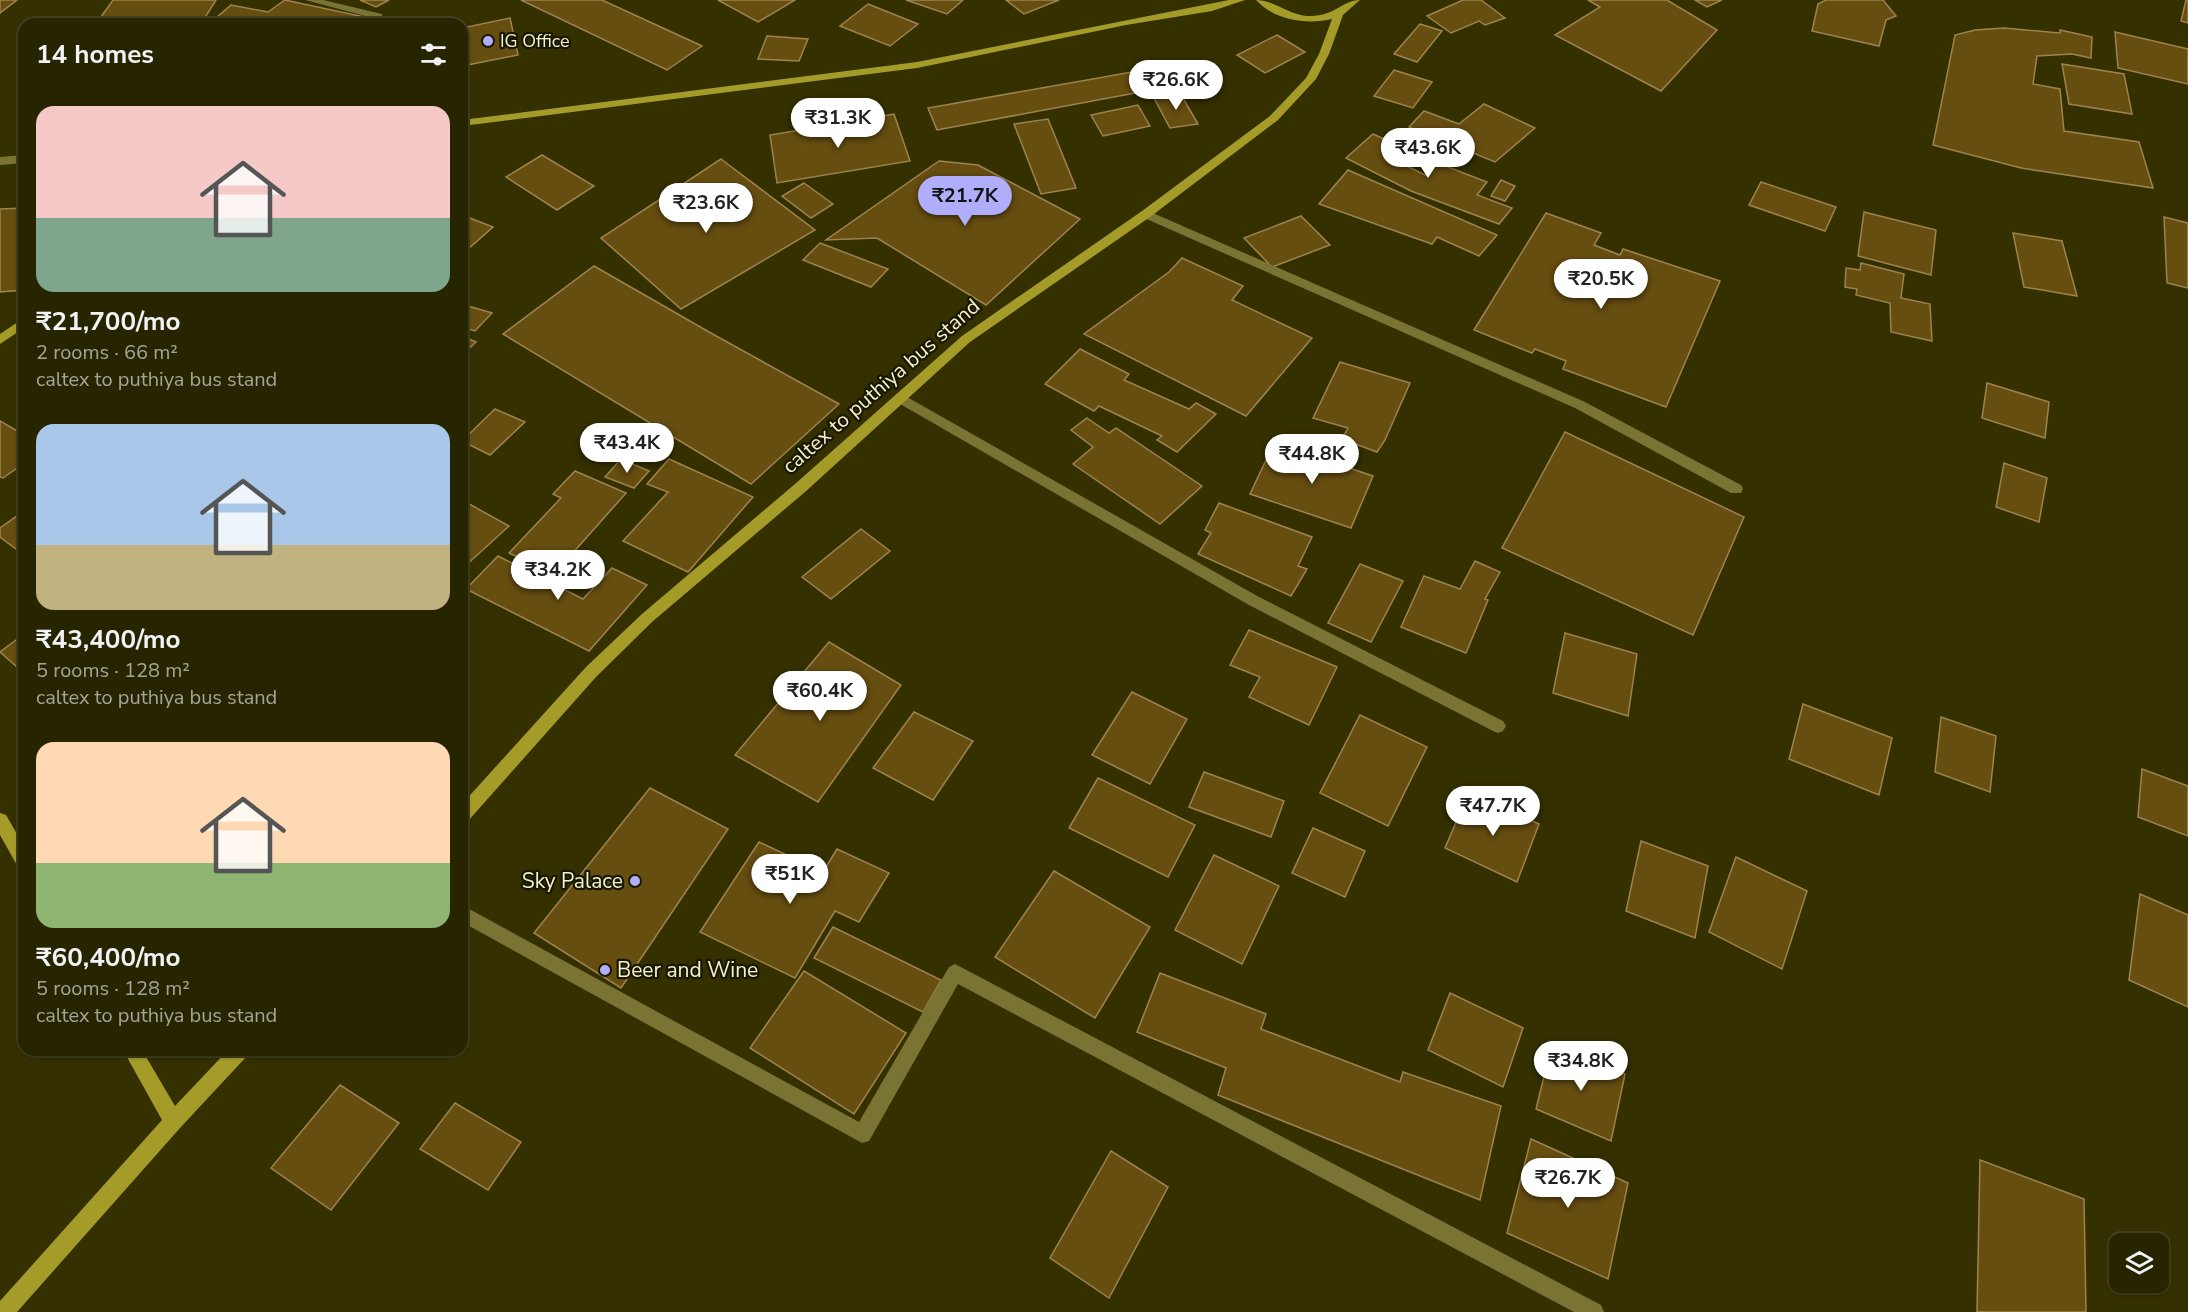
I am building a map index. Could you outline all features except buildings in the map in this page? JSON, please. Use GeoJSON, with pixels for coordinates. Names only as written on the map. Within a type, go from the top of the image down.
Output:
{"type":"FeatureCollection","features":[{"type":"Feature","properties":{"kind":"main road"},"geometry":{"type":"LineString","coordinates":[[468,122],[917,65],[1126,22],[1212,8],[1240,0]]}},
{"type":"Feature","properties":{"kind":"main road"},"geometry":{"type":"LineString","coordinates":[[1262,0],[1272,9],[1298,17],[1327,17],[1348,9],[1355,0]]}},
{"type":"Feature","properties":{"kind":"main road","name":"caltex to puthiya bus stand"},"geometry":{"type":"LineString","coordinates":[[468,809],[591,672],[647,618],[800,488],[966,339],[1146,214],[1274,118],[1311,79],[1324,54],[1339,13]]}},
{"type":"Feature","properties":{"kind":"main road"},"geometry":{"type":"LineString","coordinates":[[0,340],[18,326]]}},
{"type":"Feature","properties":{"kind":"main road"},"geometry":{"type":"LineString","coordinates":[[0,820],[18,852]]}},
{"type":"Feature","properties":{"kind":"main road"},"geometry":{"type":"LineString","coordinates":[[135,1056],[172,1121]]}},
{"type":"Feature","properties":{"kind":"main road"},"geometry":{"type":"LineString","coordinates":[[4,1312],[172,1121],[235,1056]]}},
{"type":"Feature","properties":{"kind":"street"},"geometry":{"type":"LineString","coordinates":[[310,0],[378,16],[378,18]]}},
{"type":"Feature","properties":{"kind":"street"},"geometry":{"type":"LineString","coordinates":[[0,161],[18,160]]}},
{"type":"Feature","properties":{"kind":"street"},"geometry":{"type":"LineString","coordinates":[[1146,214],[1580,405],[1736,489]]}},
{"type":"Feature","properties":{"kind":"street"},"geometry":{"type":"LineString","coordinates":[[900,398],[1254,601],[1498,726]]}},
{"type":"Feature","properties":{"kind":"street"},"geometry":{"type":"LineString","coordinates":[[468,916],[862,1134],[955,973],[1594,1312]]}},
{"type":"Feature","properties":{"kind":"place","name":"IG Office"},"geometry":{"type":"Point","coordinates":[488,41]}},
{"type":"Feature","properties":{"kind":"place","name":"Sky Palace"},"geometry":{"type":"Point","coordinates":[635,881]}},
{"type":"Feature","properties":{"kind":"place","name":"Beer and Wine"},"geometry":{"type":"Point","coordinates":[605,970]}}]}
